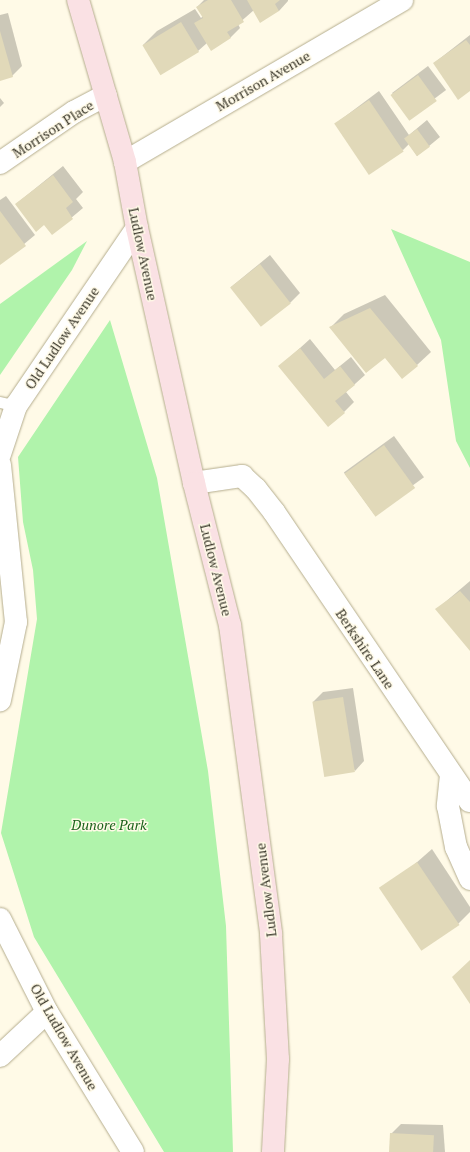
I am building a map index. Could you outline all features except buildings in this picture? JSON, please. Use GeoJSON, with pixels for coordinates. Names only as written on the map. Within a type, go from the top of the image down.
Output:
{"type":"FeatureCollection","features":[{"type":"Feature","properties":{"kind":"main road","name":"Ludlow Avenue"},"geometry":{"type":"LineString","coordinates":[[78,0],[125,162],[137,228],[194,483],[230,625],[270,927],[278,1059],[273,1152]]}},
{"type":"Feature","properties":{"kind":"street","name":"Morrison Avenue"},"geometry":{"type":"LineString","coordinates":[[125,162],[402,0]]}},
{"type":"Feature","properties":{"kind":"street","name":"Morrison Place"},"geometry":{"type":"LineString","coordinates":[[0,163],[74,112],[106,95]]}},
{"type":"Feature","properties":{"kind":"street","name":"Old Ludlow Avenue"},"geometry":{"type":"LineString","coordinates":[[0,454],[8,404],[137,228]]}},
{"type":"Feature","properties":{"kind":"street"},"geometry":{"type":"LineString","coordinates":[[0,465],[16,622],[0,700]]}},
{"type":"Feature","properties":{"kind":"street","name":"Berkshire Lane"},"geometry":{"type":"LineString","coordinates":[[194,483],[242,476],[256,489],[274,512],[451,774]]}},
{"type":"Feature","properties":{"kind":"street"},"geometry":{"type":"LineString","coordinates":[[451,774],[470,801]]}},
{"type":"Feature","properties":{"kind":"street"},"geometry":{"type":"LineString","coordinates":[[451,774],[448,806],[456,848],[470,879]]}},
{"type":"Feature","properties":{"kind":"street","name":"Old Ludlow Avenue"},"geometry":{"type":"LineString","coordinates":[[0,919],[47,1012],[133,1152]]}},
{"type":"Feature","properties":{"kind":"street"},"geometry":{"type":"LineString","coordinates":[[0,1056],[47,1012]]}},
{"type":"Feature","properties":{"kind":"green space"},"geometry":{"type":"Polygon","coordinates":[[[391,229],[470,262],[470,468],[456,441],[441,340],[391,229]]]}},
{"type":"Feature","properties":{"kind":"green space"},"geometry":{"type":"Polygon","coordinates":[[[87,241],[72,270],[0,375],[0,304],[87,241]]]}},
{"type":"Feature","properties":{"kind":"green space","name":"Dunore Park"},"geometry":{"type":"Polygon","coordinates":[[[110,320],[157,478],[208,771],[226,926],[233,1152],[164,1152],[34,937],[1,833],[37,619],[33,570],[23,522],[18,457],[110,320]]]}}]}
